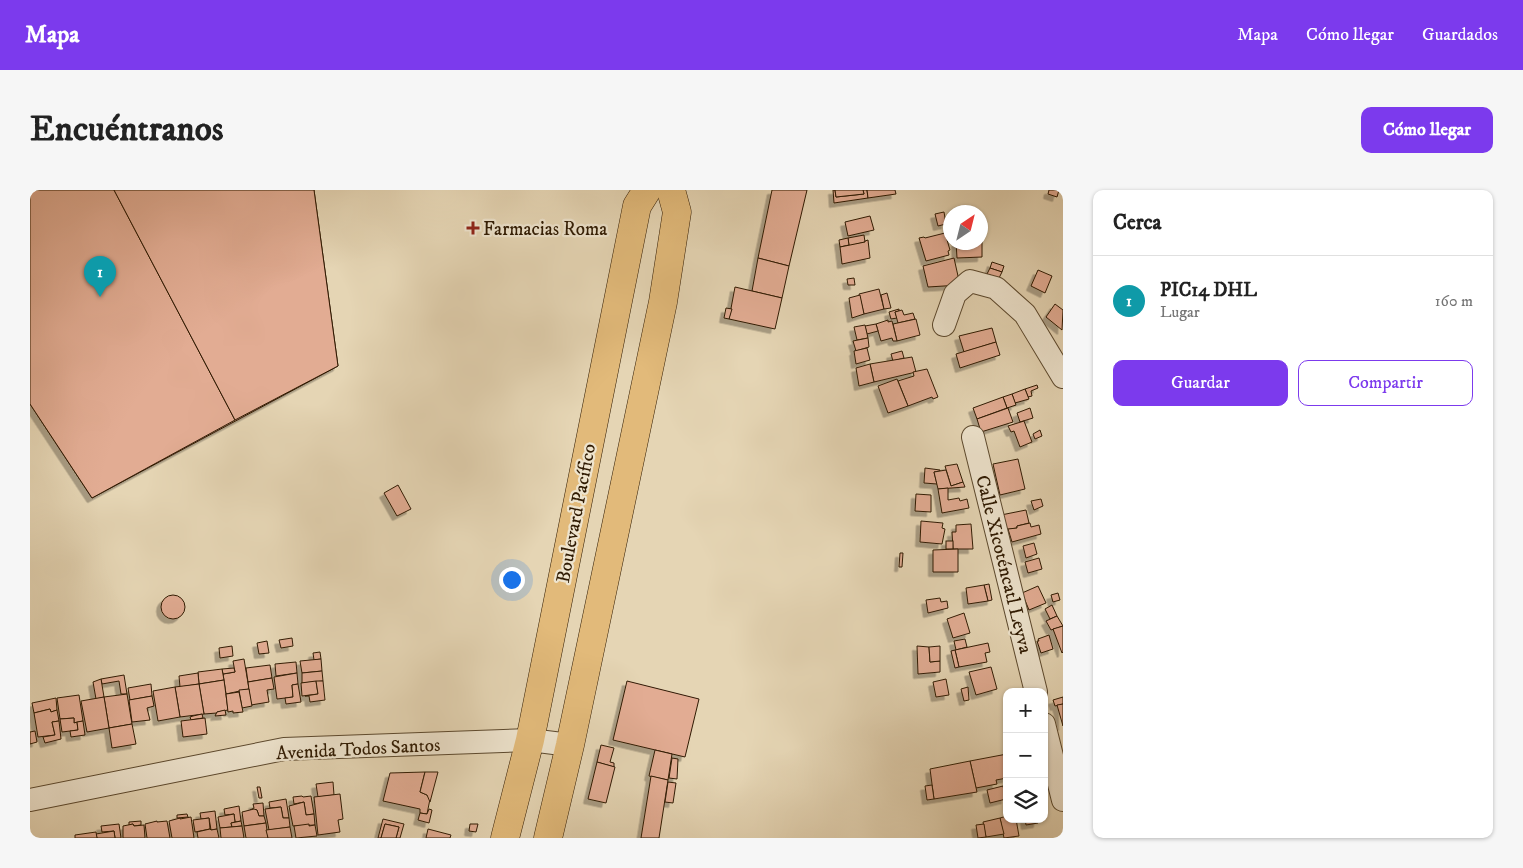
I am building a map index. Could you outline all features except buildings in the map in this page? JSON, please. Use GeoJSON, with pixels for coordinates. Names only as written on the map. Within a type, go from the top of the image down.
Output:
{"type":"FeatureCollection","features":[{"type":"Feature","properties":{"kind":"main road","name":"Boulevard Pacífico"},"geometry":{"type":"LineString","coordinates":[[505,838],[530,740],[637,206],[647,190]]}},
{"type":"Feature","properties":{"kind":"main road"},"geometry":{"type":"LineString","coordinates":[[548,838],[570,745],[663,302],[677,212],[671,190]]}},
{"type":"Feature","properties":{"kind":"street"},"geometry":{"type":"LineString","coordinates":[[944,325],[955,294],[970,281],[996,288],[1025,314],[1063,377]]}},
{"type":"Feature","properties":{"kind":"street","name":"Calle Xicoténcatl Leyva"},"geometry":{"type":"LineString","coordinates":[[973,437],[1035,688]]}},
{"type":"Feature","properties":{"kind":"street"},"geometry":{"type":"LineString","coordinates":[[1046,733],[1063,800]]}},
{"type":"Feature","properties":{"kind":"street","name":"Avenida Todos Santos"},"geometry":{"type":"LineString","coordinates":[[30,800],[284,749],[530,740],[570,745]]}},
{"type":"Feature","properties":{"kind":"place","name":"Farmacias Roma"},"geometry":{"type":"Point","coordinates":[473,228]}},
{"type":"Feature","properties":{"kind":"place","name":"PIC14 DHL"},"geometry":{"type":"Point","coordinates":[100,297]}}]}
